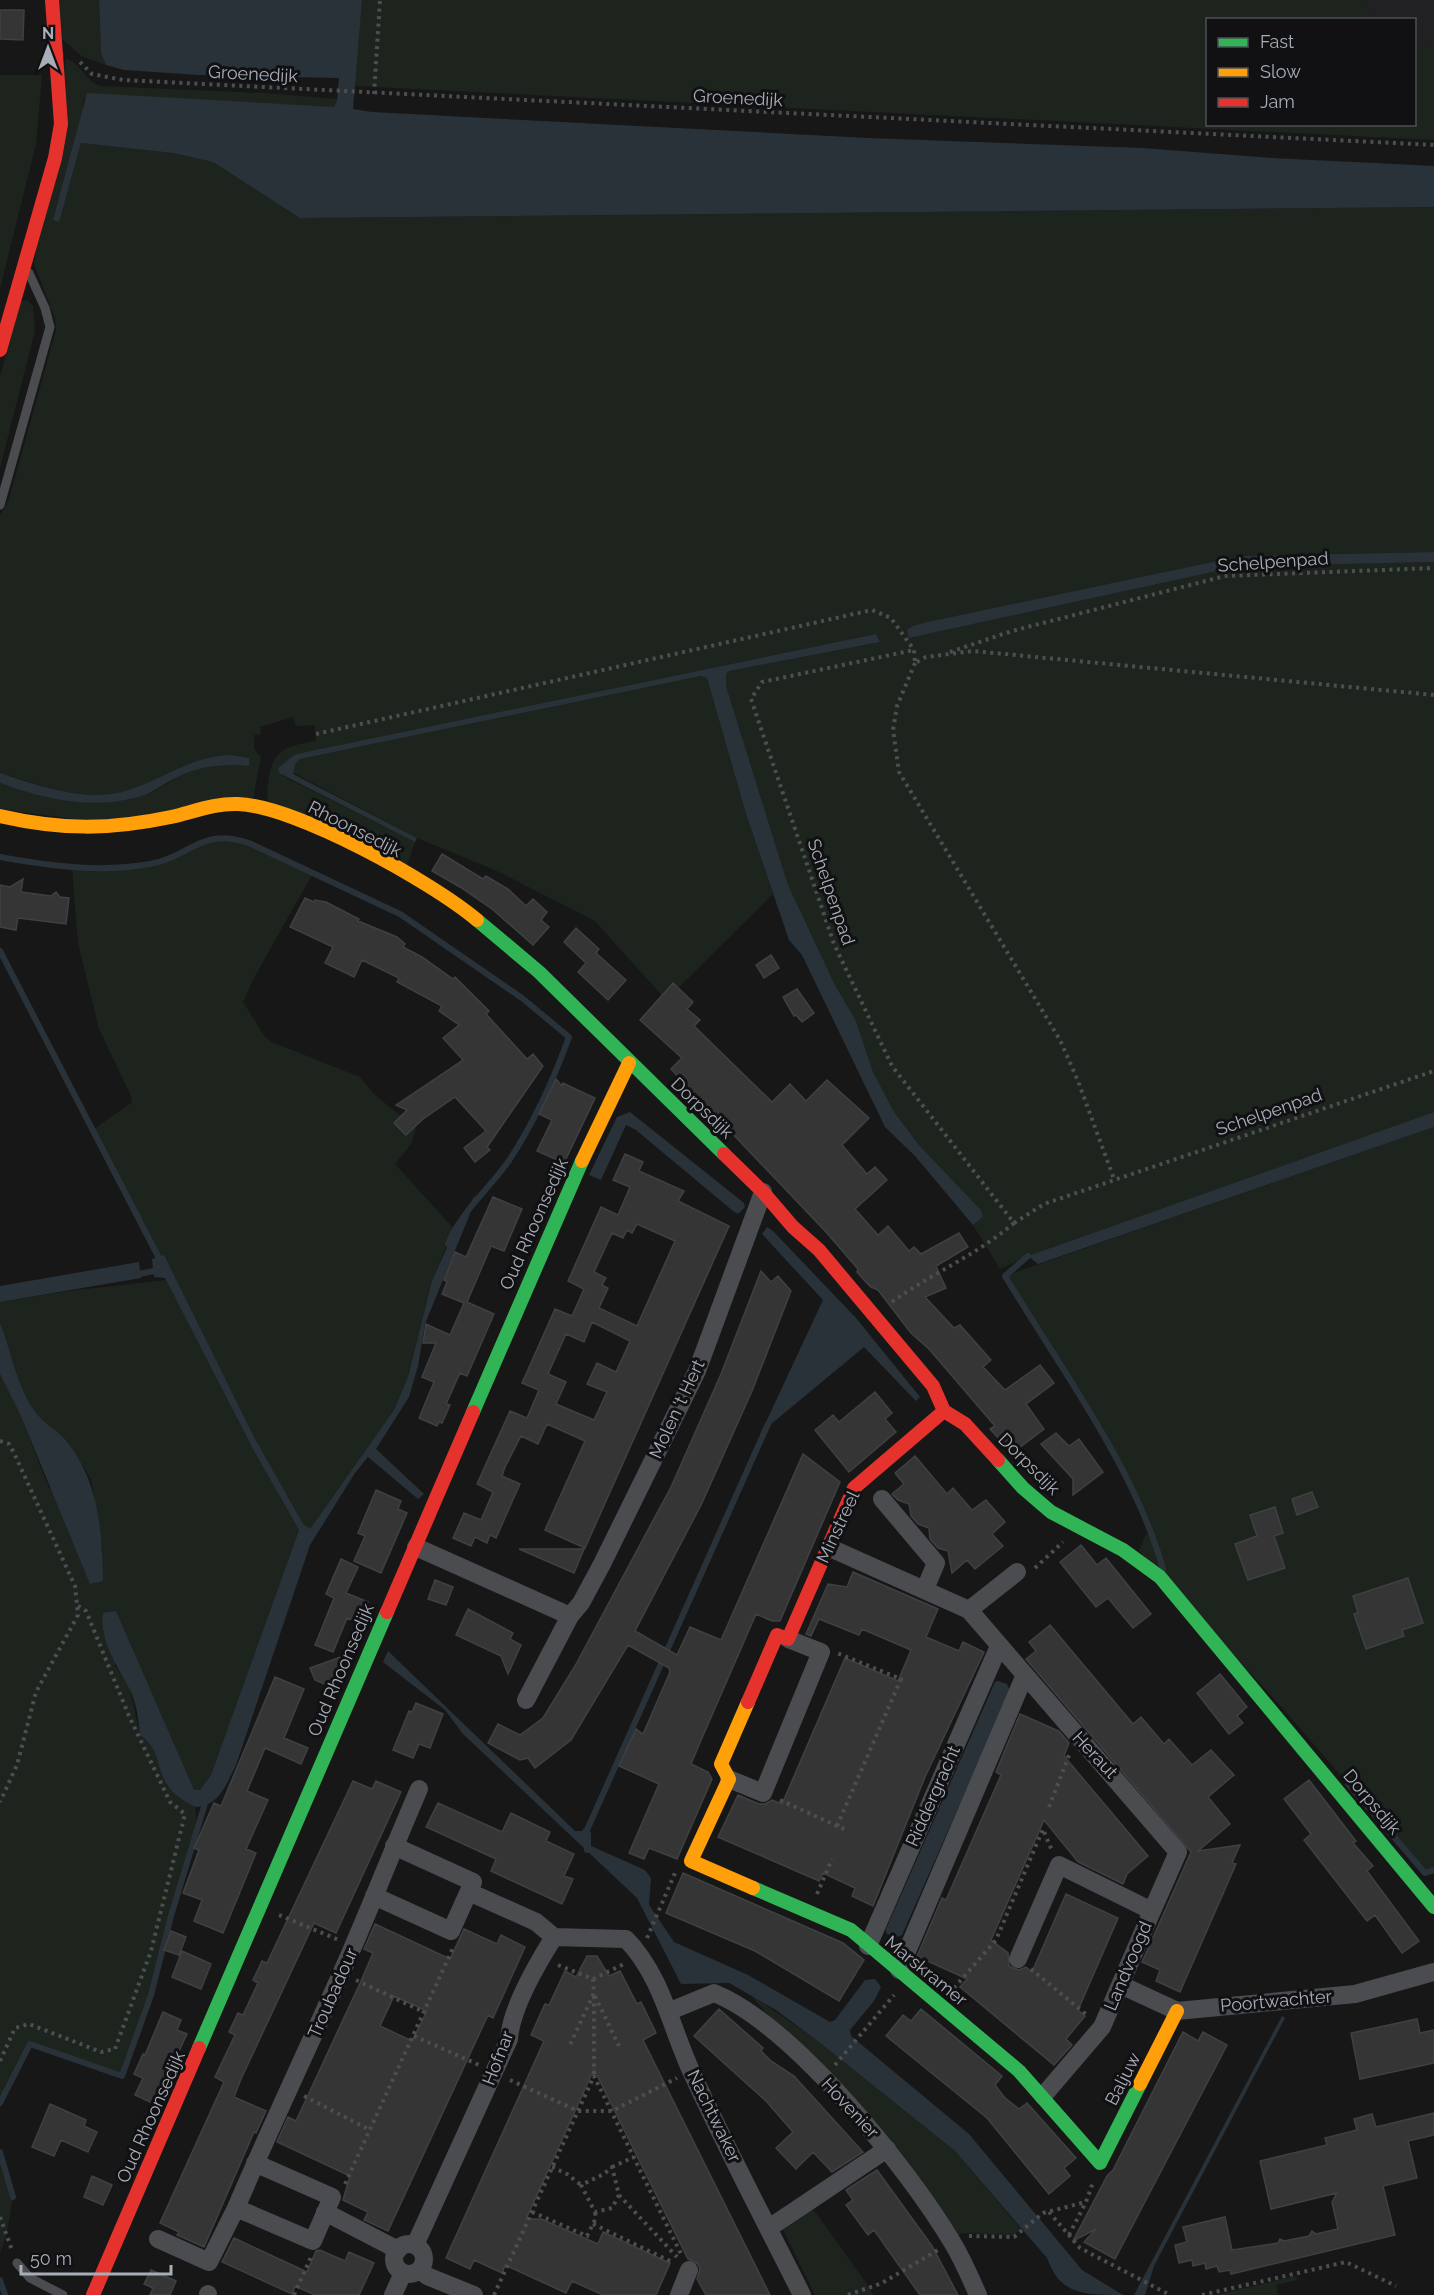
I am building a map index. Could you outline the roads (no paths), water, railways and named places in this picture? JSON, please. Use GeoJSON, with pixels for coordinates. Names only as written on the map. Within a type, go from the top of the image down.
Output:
{"type":"FeatureCollection","features":[{"type":"Feature","properties":{"kind":"street"},"geometry":{"type":"LineString","coordinates":[[0,350],[55,158],[61,124],[52,0]]}},
{"type":"Feature","properties":{"kind":"street","name":"Rhoonsedijk"},"geometry":{"type":"LineString","coordinates":[[0,816],[40,825],[71,828],[114,827],[172,817],[208,807],[238,804],[280,812],[343,840],[453,900],[539,972],[629,1063]]}},
{"type":"Feature","properties":{"kind":"street","name":"Dorpsdijk"},"geometry":{"type":"LineString","coordinates":[[629,1063],[764,1192],[792,1227],[819,1250],[933,1386],[944,1411],[965,1424],[1037,1500],[1052,1512],[1123,1550],[1160,1577],[1433,1904]]}},
{"type":"Feature","properties":{"kind":"street","name":"Oud Rhoonsedijk"},"geometry":{"type":"LineString","coordinates":[[93,2295],[572,1181],[629,1063]]}},
{"type":"Feature","properties":{"kind":"street","name":"Molen 't Hert"},"geometry":{"type":"LineString","coordinates":[[525,1700],[570,1616],[582,1603],[697,1371],[764,1192]]}},
{"type":"Feature","properties":{"kind":"street","name":"Minstreel"},"geometry":{"type":"LineString","coordinates":[[788,1639],[854,1488],[944,1411]]}},
{"type":"Feature","properties":{"kind":"street"},"geometry":{"type":"LineString","coordinates":[[882,1499],[936,1563],[925,1589]]}},
{"type":"Feature","properties":{"kind":"street"},"geometry":{"type":"LineString","coordinates":[[416,1547],[570,1616]]}},
{"type":"Feature","properties":{"kind":"street","name":"Heraut"},"geometry":{"type":"LineString","coordinates":[[828,1547],[969,1610],[1024,1677],[1103,1762],[1178,1852],[1152,1911]]}},
{"type":"Feature","properties":{"kind":"street"},"geometry":{"type":"LineString","coordinates":[[969,1610],[1017,1572]]}},
{"type":"Feature","properties":{"kind":"street"},"geometry":{"type":"LineString","coordinates":[[777,1635],[788,1639],[821,1652],[763,1793],[729,1779],[721,1764],[777,1635]]}},
{"type":"Feature","properties":{"kind":"street","name":"Riddergracht"},"geometry":{"type":"LineString","coordinates":[[868,1946],[999,1646]]}},
{"type":"Feature","properties":{"kind":"street","name":"Riddergracht"},"geometry":{"type":"LineString","coordinates":[[903,1974],[1024,1677]]}},
{"type":"Feature","properties":{"kind":"street","name":"Marskramer"},"geometry":{"type":"LineString","coordinates":[[729,1779],[691,1861],[811,1910],[851,1930],[1019,2071],[1100,2163]]}},
{"type":"Feature","properties":{"kind":"street","name":"Troubadour"},"geometry":{"type":"LineString","coordinates":[[158,2239],[209,2262],[290,2089],[419,1789]]}},
{"type":"Feature","properties":{"kind":"street"},"geometry":{"type":"LineString","coordinates":[[374,1896],[451,1931],[473,1882],[394,1846]]}},
{"type":"Feature","properties":{"kind":"street","name":"Landvoogd"},"geometry":{"type":"LineString","coordinates":[[1018,1959],[1059,1865],[1152,1911],[1102,2027],[1043,2096]]}},
{"type":"Feature","properties":{"kind":"street"},"geometry":{"type":"LineString","coordinates":[[469,1892],[536,1922],[554,1937]]}},
{"type":"Feature","properties":{"kind":"street","name":"Nachtwaker"},"geometry":{"type":"LineString","coordinates":[[554,1937],[626,1939],[641,1956],[670,2011],[690,2071],[802,2295]]}},
{"type":"Feature","properties":{"kind":"street","name":"Hofnar"},"geometry":{"type":"LineString","coordinates":[[406,2248],[494,2072],[509,2039],[510,2026],[540,1959],[554,1937]]}},
{"type":"Feature","properties":{"kind":"street","name":"Poortwachter"},"geometry":{"type":"LineString","coordinates":[[1177,2011],[1355,1994],[1434,1972]]}},
{"type":"Feature","properties":{"kind":"street"},"geometry":{"type":"LineString","coordinates":[[1121,1985],[1177,2011]]}},
{"type":"Feature","properties":{"kind":"street","name":"Hovenier"},"geometry":{"type":"LineString","coordinates":[[670,2011],[714,1993],[755,2015],[808,2063],[887,2149],[952,2242],[978,2295]]}},
{"type":"Feature","properties":{"kind":"street","name":"Baljuw"},"geometry":{"type":"LineString","coordinates":[[1100,2163],[1177,2011]]}},
{"type":"Feature","properties":{"kind":"street"},"geometry":{"type":"LineString","coordinates":[[769,2228],[887,2149]]}},
{"type":"Feature","properties":{"kind":"street"},"geometry":{"type":"LineString","coordinates":[[255,2163],[406,2248],[423,2253],[423,2265],[411,2271],[393,2295]]}},
{"type":"Feature","properties":{"kind":"street"},"geometry":{"type":"LineString","coordinates":[[236,2208],[313,2241],[329,2204]]}},
{"type":"Feature","properties":{"kind":"street"},"geometry":{"type":"LineString","coordinates":[[406,2248],[395,2263],[474,2295]]}},
{"type":"Feature","properties":{"kind":"street"},"geometry":{"type":"LineString","coordinates":[[679,2295],[690,2270]]}},
{"type":"Feature","properties":{"kind":"lane"},"geometry":{"type":"LineString","coordinates":[[0,505],[50,327],[45,308],[24,264]]}},
{"type":"Feature","properties":{"kind":"lane"},"geometry":{"type":"LineString","coordinates":[[17,2263],[30,2278],[63,2295]]}},
{"type":"Feature","properties":{"kind":"waterway"},"geometry":{"type":"LineString","coordinates":[[0,857],[56,866],[131,867],[165,860],[197,844],[218,838],[249,843],[400,914],[522,998],[569,1037],[535,1117],[508,1162],[467,1211],[448,1244]]}},
{"type":"Feature","properties":{"kind":"waterway"},"geometry":{"type":"LineString","coordinates":[[0,951],[161,1262]]}},
{"type":"Feature","properties":{"kind":"waterway"},"geometry":{"type":"LineString","coordinates":[[1028,1256],[1005,1276],[1094,1418],[1115,1456],[1134,1493],[1163,1569]]}},
{"type":"Feature","properties":{"kind":"waterway"},"geometry":{"type":"LineString","coordinates":[[134,1275],[159,1270]]}},
{"type":"Feature","properties":{"kind":"waterway"},"geometry":{"type":"LineString","coordinates":[[587,1850],[587,1830],[768,1424]]}},
{"type":"Feature","properties":{"kind":"waterway"},"geometry":{"type":"LineString","coordinates":[[1348,1784],[1425,1873],[1434,1870]]}},
{"type":"Feature","properties":{"kind":"waterway"},"geometry":{"type":"LineString","coordinates":[[0,2103],[30,2044],[122,2076],[151,1995],[171,1916],[206,1800]]}},
{"type":"Feature","properties":{"kind":"waterway"},"geometry":{"type":"LineString","coordinates":[[0,2152],[13,2197]]}},
{"type":"Feature","properties":{"kind":"waterway"},"geometry":{"type":"LineString","coordinates":[[0,2280],[5,2295]]}}]}
